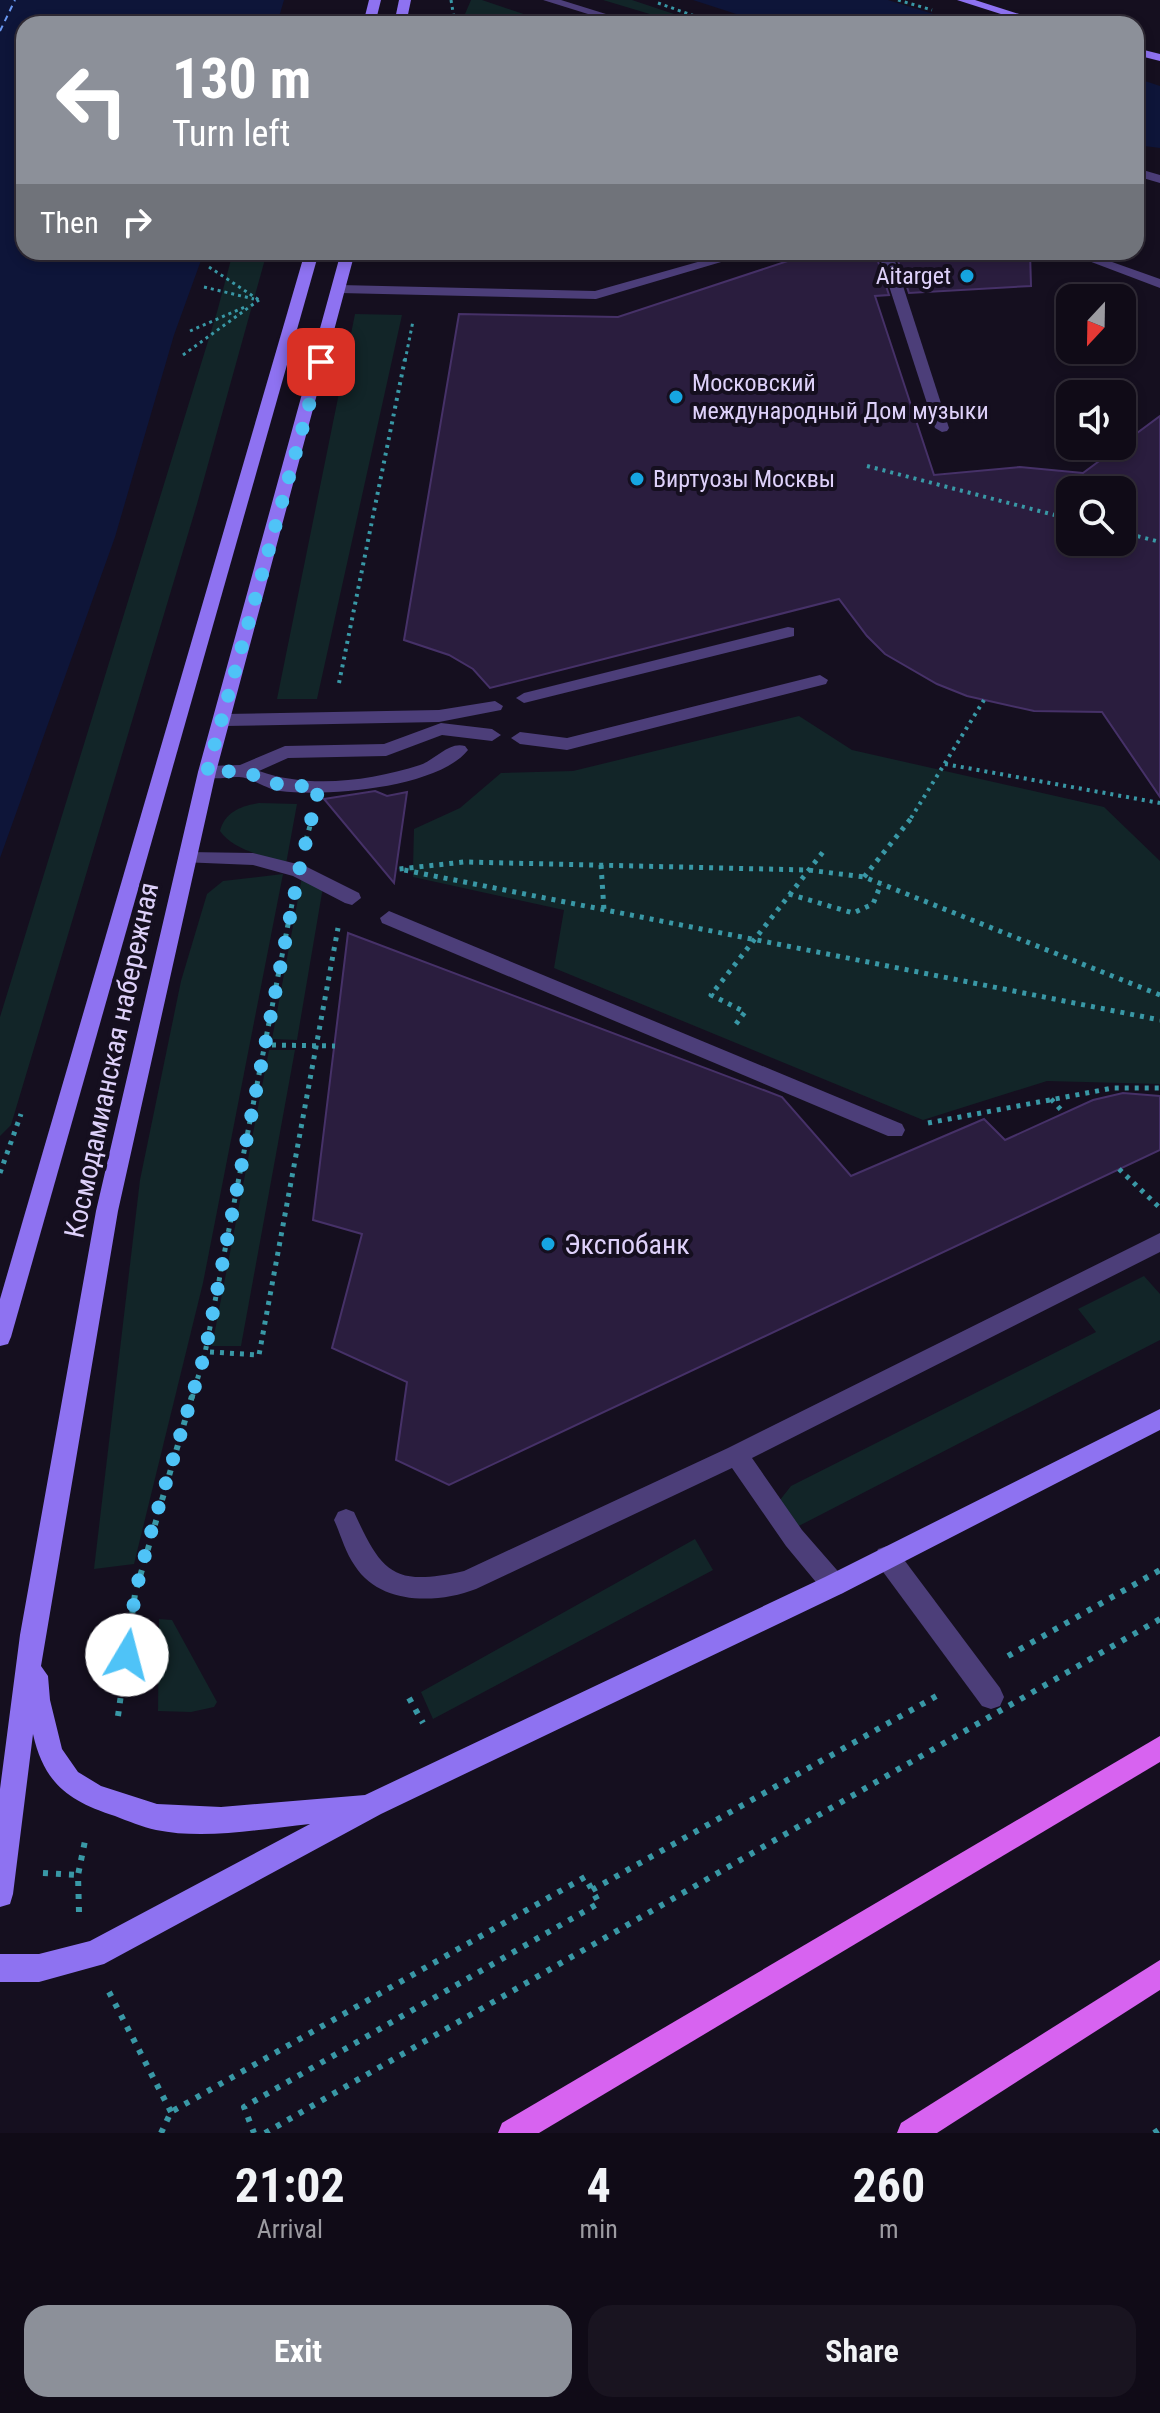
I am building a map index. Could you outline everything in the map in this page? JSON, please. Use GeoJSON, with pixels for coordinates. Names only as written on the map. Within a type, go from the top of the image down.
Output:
{"type":"FeatureCollection","features":[{"type":"Feature","properties":{"kind":"main road"},"geometry":{"type":"LineString","coordinates":[[963,0],[1017,16]]}},
{"type":"Feature","properties":{"kind":"main road","name":"Космодамианская набережная"},"geometry":{"type":"LineString","coordinates":[[0,1337],[310,260]]}},
{"type":"Feature","properties":{"kind":"main road","name":"Космодамианская набережная"},"geometry":{"type":"LineString","coordinates":[[0,1894],[32,1635],[107,1211],[207,772],[224,720],[346,260]]}},
{"type":"Feature","properties":{"kind":"main road"},"geometry":{"type":"LineString","coordinates":[[0,1968],[39,1968],[94,1954],[372,1805],[834,1585],[1160,1419]]}},
{"type":"Feature","properties":{"kind":"main road"},"geometry":{"type":"LineString","coordinates":[[32,1635],[37,1700],[50,1754],[69,1781],[95,1797],[157,1817],[221,1820],[372,1805]]}},
{"type":"Feature","properties":{"kind":"main road"},"geometry":{"type":"LineString","coordinates":[[512,2133],[1160,1748]]}},
{"type":"Feature","properties":{"kind":"main road"},"geometry":{"type":"LineString","coordinates":[[911,2133],[1160,1974]]}},
{"type":"Feature","properties":{"kind":"lane"},"geometry":{"type":"LineString","coordinates":[[549,0],[604,16]]}},
{"type":"Feature","properties":{"kind":"lane"},"geometry":{"type":"LineString","coordinates":[[340,289],[596,295],[720,260]]}},
{"type":"Feature","properties":{"kind":"lane"},"geometry":{"type":"LineString","coordinates":[[888,260],[942,428]]}},
{"type":"Feature","properties":{"kind":"lane"},"geometry":{"type":"LineString","coordinates":[[1110,260],[1160,284]]}},
{"type":"Feature","properties":{"kind":"lane"},"geometry":{"type":"LineString","coordinates":[[524,698],[788,632]]}},
{"type":"Feature","properties":{"kind":"lane"},"geometry":{"type":"LineString","coordinates":[[520,738],[567,744],[820,680]]}},
{"type":"Feature","properties":{"kind":"lane"},"geometry":{"type":"LineString","coordinates":[[243,771],[285,752],[386,750],[440,723],[495,706]]}},
{"type":"Feature","properties":{"kind":"lane"},"geometry":{"type":"LineString","coordinates":[[224,720],[332,719],[440,723],[492,735]]}},
{"type":"Feature","properties":{"kind":"lane"},"geometry":{"type":"LineString","coordinates":[[207,772],[243,771],[280,785],[363,786],[395,780],[430,768],[459,750]]}},
{"type":"Feature","properties":{"kind":"lane"},"geometry":{"type":"LineString","coordinates":[[187,858],[253,859],[299,871],[348,896]]}},
{"type":"Feature","properties":{"kind":"lane"},"geometry":{"type":"LineString","coordinates":[[389,918],[895,1130]]}},
{"type":"Feature","properties":{"kind":"lane"},"geometry":{"type":"LineString","coordinates":[[346,1520],[364,1561],[377,1575],[395,1584],[441,1589],[467,1581],[736,1455],[1160,1242]]}},
{"type":"Feature","properties":{"kind":"lane"},"geometry":{"type":"LineString","coordinates":[[736,1455],[794,1538],[834,1585]]}},
{"type":"Feature","properties":{"kind":"lane"},"geometry":{"type":"LineString","coordinates":[[887,1557],[991,1697]]}},
{"type":"Feature","properties":{"kind":"path"},"geometry":{"type":"LineString","coordinates":[[650,0],[695,16]]}},
{"type":"Feature","properties":{"kind":"path"},"geometry":{"type":"LineString","coordinates":[[209,267],[259,300]]}},
{"type":"Feature","properties":{"kind":"path"},"geometry":{"type":"LineString","coordinates":[[204,287],[259,300]]}},
{"type":"Feature","properties":{"kind":"path"},"geometry":{"type":"LineString","coordinates":[[332,719],[419,290]]}},
{"type":"Feature","properties":{"kind":"path"},"geometry":{"type":"LineString","coordinates":[[190,331],[259,300]]}},
{"type":"Feature","properties":{"kind":"path"},"geometry":{"type":"LineString","coordinates":[[183,355],[259,300]]}},
{"type":"Feature","properties":{"kind":"path"},"geometry":{"type":"LineString","coordinates":[[867,466],[1056,515]]}},
{"type":"Feature","properties":{"kind":"path"},"geometry":{"type":"LineString","coordinates":[[1136,536],[1160,542]]}},
{"type":"Feature","properties":{"kind":"path"},"geometry":{"type":"LineString","coordinates":[[864,877],[916,812],[984,700]]}},
{"type":"Feature","properties":{"kind":"path"},"geometry":{"type":"LineString","coordinates":[[945,764],[1160,803]]}},
{"type":"Feature","properties":{"kind":"path"},"geometry":{"type":"LineString","coordinates":[[118,1716],[139,1580],[205,1353],[299,871],[319,787]]}},
{"type":"Feature","properties":{"kind":"path"},"geometry":{"type":"LineString","coordinates":[[714,1053],[745,1012],[711,995],[823,852]]}},
{"type":"Feature","properties":{"kind":"path"},"geometry":{"type":"LineString","coordinates":[[1160,995],[864,877],[808,870],[464,862],[399,869],[1160,1020]]}},
{"type":"Feature","properties":{"kind":"path"},"geometry":{"type":"LineString","coordinates":[[601,865],[604,910]]}},
{"type":"Feature","properties":{"kind":"path"},"geometry":{"type":"LineString","coordinates":[[789,894],[853,913],[873,904],[881,884]]}},
{"type":"Feature","properties":{"kind":"path"},"geometry":{"type":"LineString","coordinates":[[210,1352],[259,1355],[316,1045],[348,896]]}},
{"type":"Feature","properties":{"kind":"path"},"geometry":{"type":"LineString","coordinates":[[272,1045],[335,1046]]}},
{"type":"Feature","properties":{"kind":"path"},"geometry":{"type":"LineString","coordinates":[[895,1130],[1113,1088],[1160,1088]]}},
{"type":"Feature","properties":{"kind":"path"},"geometry":{"type":"LineString","coordinates":[[1051,1099],[1064,1113]]}},
{"type":"Feature","properties":{"kind":"path"},"geometry":{"type":"LineString","coordinates":[[1119,1169],[1160,1209]]}},
{"type":"Feature","properties":{"kind":"path"},"geometry":{"type":"LineString","coordinates":[[592,1890],[1160,1570]]}},
{"type":"Feature","properties":{"kind":"path"},"geometry":{"type":"LineString","coordinates":[[265,2133],[1160,1619]]}},
{"type":"Feature","properties":{"kind":"path"},"geometry":{"type":"LineString","coordinates":[[409,1698],[423,1723]]}},
{"type":"Feature","properties":{"kind":"path"},"geometry":{"type":"LineString","coordinates":[[79,1912],[78,1875],[88,1827]]}},
{"type":"Feature","properties":{"kind":"path"},"geometry":{"type":"LineString","coordinates":[[39,1872],[78,1875]]}},
{"type":"Feature","properties":{"kind":"path"},"geometry":{"type":"LineString","coordinates":[[161,2133],[171,2112],[585,1877],[599,1903],[244,2107],[254,2133]]}},
{"type":"Feature","properties":{"kind":"path"},"geometry":{"type":"LineString","coordinates":[[106,1988],[171,2112]]}},
{"type":"Feature","properties":{"kind":"path"},"geometry":{"type":"LineString","coordinates":[[1154,2133],[1160,2129]]}},
{"type":"Feature","properties":{"kind":"green space"},"geometry":{"type":"Polygon","coordinates":[[[471,0],[482,0],[529,16],[482,16],[465,14],[471,0]]]}},
{"type":"Feature","properties":{"kind":"green space"},"geometry":{"type":"Polygon","coordinates":[[[603,0],[632,0],[680,16],[656,16],[603,0]]]}},
{"type":"Feature","properties":{"kind":"green space"},"geometry":{"type":"Polygon","coordinates":[[[231,260],[265,260],[197,504],[11,1125],[0,1136],[0,1017],[231,260]]]}},
{"type":"Feature","properties":{"kind":"green space"},"geometry":{"type":"Polygon","coordinates":[[[355,314],[402,315],[317,699],[277,699],[355,314]]]}},
{"type":"Feature","properties":{"kind":"green space"},"geometry":{"type":"Polygon","coordinates":[[[799,716],[852,750],[1104,807],[1160,861],[1160,1084],[1047,1081],[923,1120],[554,968],[564,910],[413,877],[413,872],[396,868],[413,867],[414,829],[460,808],[501,773],[573,771],[799,716]]]}},
{"type":"Feature","properties":{"kind":"green space"},"geometry":{"type":"Polygon","coordinates":[[[259,803],[297,804],[286,864],[241,848],[220,831],[222,824],[235,811],[259,803]]]}},
{"type":"Feature","properties":{"kind":"green space"},"geometry":{"type":"Polygon","coordinates":[[[283,874],[203,1283],[134,1564],[94,1569],[140,1180],[181,981],[207,894],[223,881],[283,874]]]}},
{"type":"Feature","properties":{"kind":"green space"},"geometry":{"type":"Polygon","coordinates":[[[302,877],[323,887],[297,1040],[272,1039],[302,877]]]}},
{"type":"Feature","properties":{"kind":"green space"},"geometry":{"type":"Polygon","coordinates":[[[269,1050],[295,1050],[241,1346],[212,1346],[269,1050]]]}},
{"type":"Feature","properties":{"kind":"green space"},"geometry":{"type":"Polygon","coordinates":[[[1144,1276],[1160,1294],[1160,1340],[791,1530],[780,1500],[791,1486],[1096,1332],[1078,1309],[1144,1276]]]}},
{"type":"Feature","properties":{"kind":"green space"},"geometry":{"type":"Polygon","coordinates":[[[695,1539],[713,1570],[433,1719],[421,1692],[695,1539]]]}},
{"type":"Feature","properties":{"kind":"green space"},"geometry":{"type":"Polygon","coordinates":[[[159,1619],[172,1620],[217,1702],[214,1707],[191,1712],[158,1711],[159,1619]]]}},
{"type":"Feature","properties":{"kind":"water"},"geometry":{"type":"Polygon","coordinates":[[[0,0],[284,0],[279,16],[16,16],[16,260],[201,260],[174,335],[115,537],[0,858],[0,0]]]}},
{"type":"Feature","properties":{"kind":"water"},"geometry":{"type":"Polygon","coordinates":[[[693,0],[888,0],[940,16],[742,16],[693,0]]]}},
{"type":"Feature","properties":{"kind":"water"},"geometry":{"type":"Polygon","coordinates":[[[1144,81],[1160,86],[1160,148],[1144,146],[1144,81]]]}},
{"type":"Feature","properties":{"kind":"building","name":"Московский международный Дом музыки"},"geometry":{"type":"Polygon","coordinates":[[[791,260],[878,260],[889,295],[875,296],[934,475],[1020,467],[1083,473],[1101,460],[1136,460],[1136,434],[1160,416],[1160,797],[1102,712],[1034,711],[967,696],[937,684],[885,654],[839,599],[490,688],[473,669],[449,655],[404,640],[459,314],[618,317],[791,260]]]}},
{"type":"Feature","properties":{"kind":"building","name":"Aitarget"},"geometry":{"type":"Polygon","coordinates":[[[898,260],[1030,260],[1031,286],[909,293],[898,260]]]}},
{"type":"Feature","properties":{"kind":"building"},"geometry":{"type":"Polygon","coordinates":[[[375,791],[387,796],[407,792],[394,883],[324,799],[375,791]]]}},
{"type":"Feature","properties":{"kind":"building"},"geometry":{"type":"Polygon","coordinates":[[[348,933],[782,1097],[851,1176],[984,1119],[1005,1140],[1093,1100],[1123,1093],[1160,1096],[1160,1150],[449,1485],[396,1460],[407,1382],[332,1348],[362,1234],[313,1220],[348,933]]]}},
{"type":"Feature","properties":{"kind":"ferry route"},"geometry":{"type":"LineString","coordinates":[[0,31],[15,0]]}},
{"type":"Feature","properties":{"kind":"place","name":"Aitarget"},"geometry":{"type":"Point","coordinates":[967,276]}},
{"type":"Feature","properties":{"kind":"place","name":"Московский международный Дом музыки"},"geometry":{"type":"Point","coordinates":[676,397]}},
{"type":"Feature","properties":{"kind":"place","name":"Виртуозы Москвы"},"geometry":{"type":"Point","coordinates":[637,479]}},
{"type":"Feature","properties":{"kind":"place","name":"Экспобанк"},"geometry":{"type":"Point","coordinates":[548,1244]}},
{"type":"Feature","properties":{"kind":"route"},"geometry":{"type":"LineString","coordinates":[[127,1655],[135,1594],[149,1539],[205,1353],[299,871],[319,787],[280,785],[243,771],[207,772],[224,720],[321,362]]}}]}
